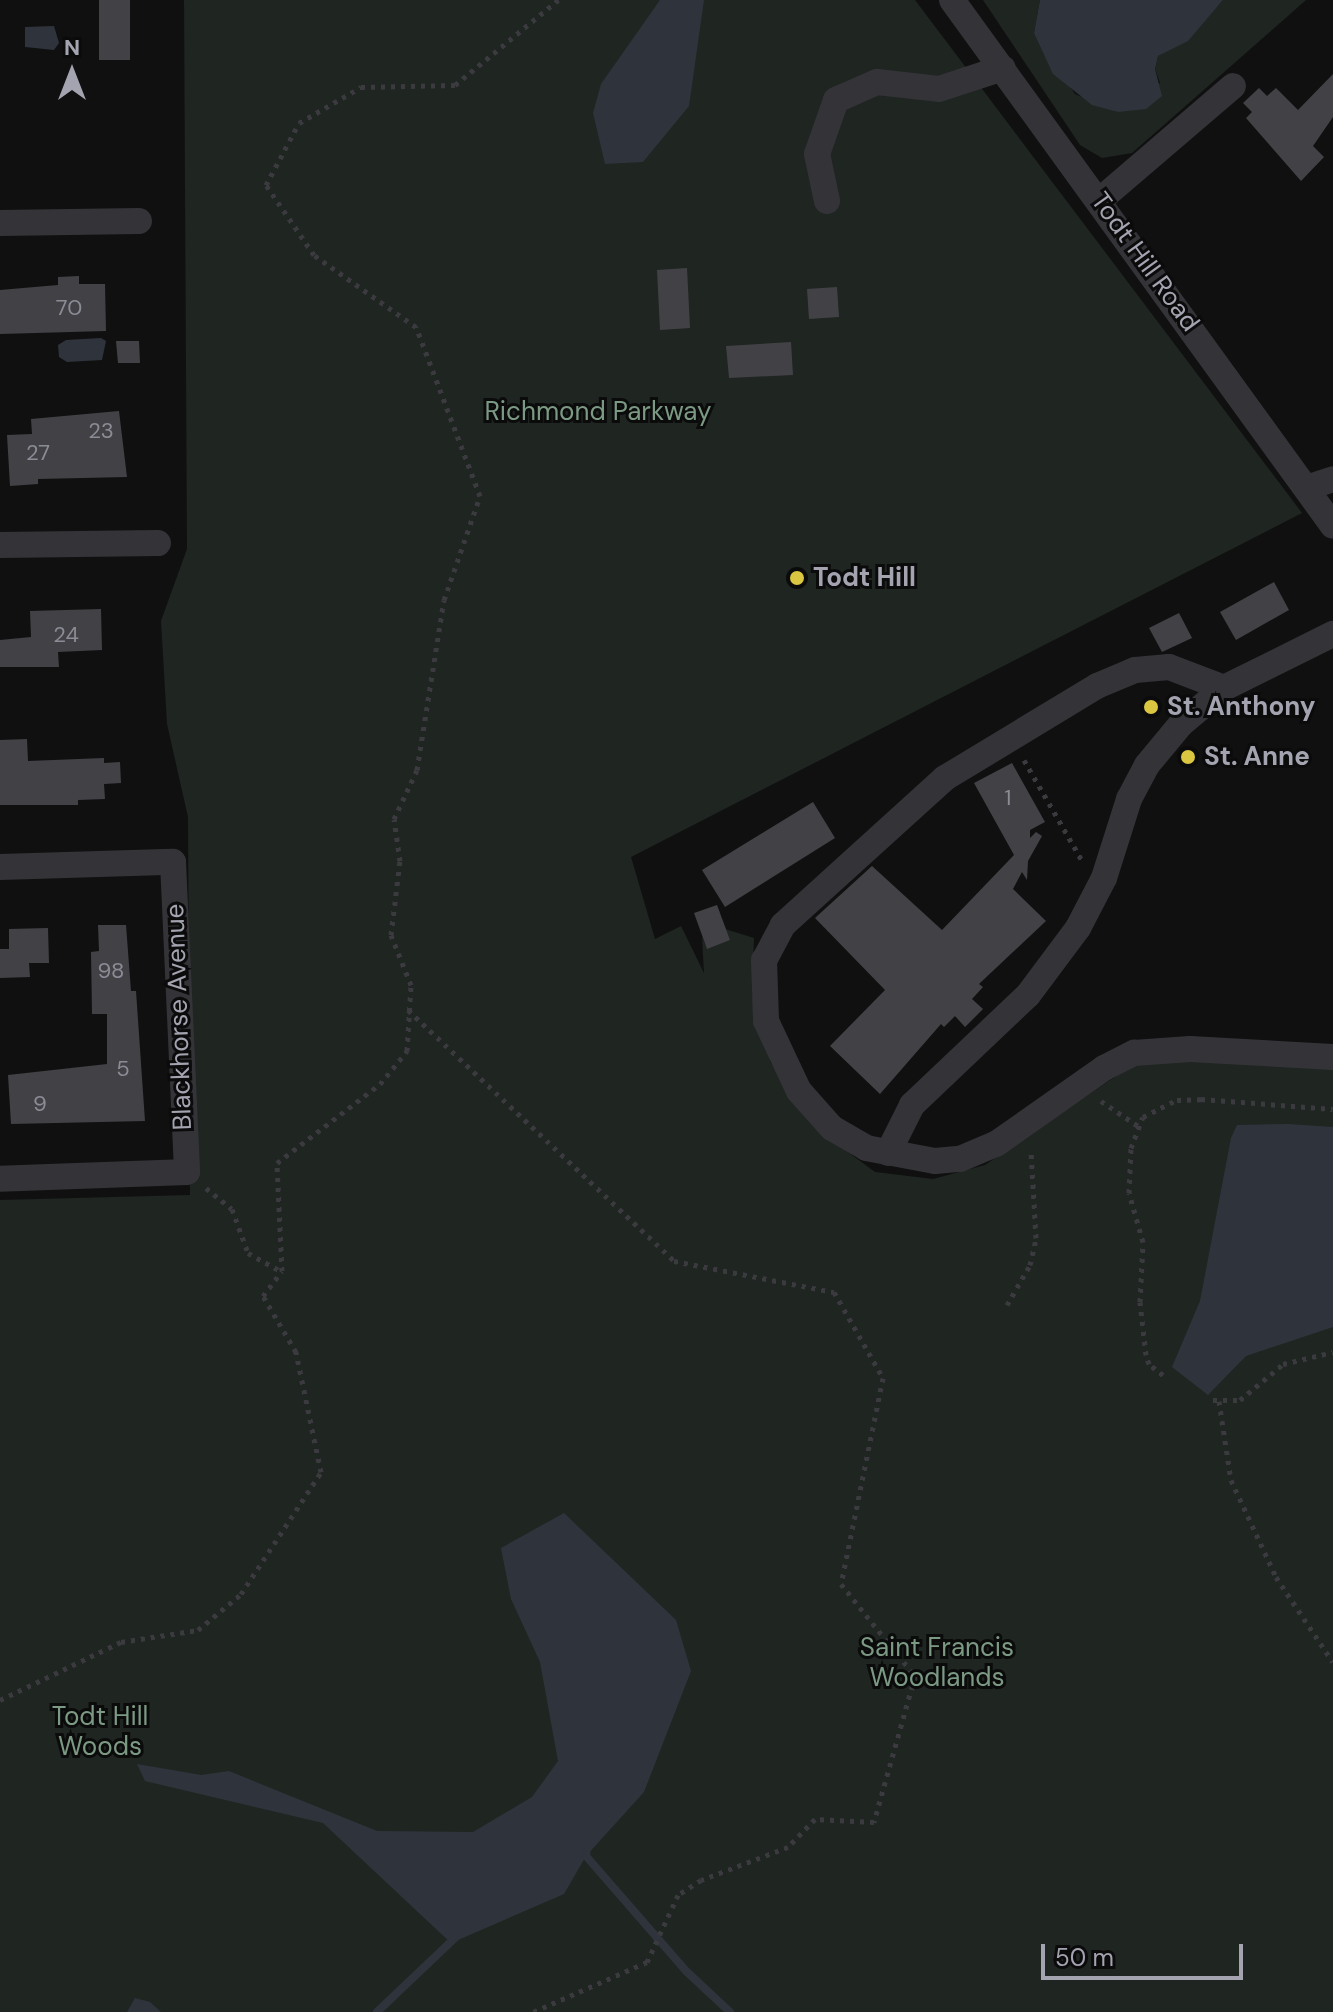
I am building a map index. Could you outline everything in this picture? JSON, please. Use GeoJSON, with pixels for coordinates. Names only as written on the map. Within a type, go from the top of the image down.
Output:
{"type":"FeatureCollection","features":[{"type":"Feature","properties":{"kind":"street","name":"Todt Hill Road"},"geometry":{"type":"LineString","coordinates":[[952,0],[1100,200],[1321,483],[1333,526]]}},
{"type":"Feature","properties":{"kind":"street"},"geometry":{"type":"LineString","coordinates":[[827,201],[817,154],[836,100],[877,82],[939,89],[1003,68]]}},
{"type":"Feature","properties":{"kind":"street"},"geometry":{"type":"LineString","coordinates":[[1100,200],[1233,86]]}},
{"type":"Feature","properties":{"kind":"street"},"geometry":{"type":"LineString","coordinates":[[0,223],[139,221]]}},
{"type":"Feature","properties":{"kind":"street"},"geometry":{"type":"LineString","coordinates":[[0,545],[158,543]]}},
{"type":"Feature","properties":{"kind":"street"},"geometry":{"type":"LineString","coordinates":[[888,1153],[912,1105],[1028,995],[1078,928],[1104,878],[1129,799],[1147,765],[1181,724],[1224,688],[1333,634]]}},
{"type":"Feature","properties":{"kind":"street"},"geometry":{"type":"LineString","coordinates":[[1224,688],[1169,667],[1135,670],[1097,686],[945,778],[783,925],[764,960],[766,1021],[776,1049],[799,1091],[832,1128],[888,1153],[960,1159],[1025,1127],[1085,1082],[1134,1053],[1159,1049],[1333,1057]]}},
{"type":"Feature","properties":{"kind":"street","name":"Blackhorse Avenue"},"geometry":{"type":"LineString","coordinates":[[0,867],[173,862],[187,1172]]}},
{"type":"Feature","properties":{"kind":"street"},"geometry":{"type":"LineString","coordinates":[[0,1179],[187,1172]]}},
{"type":"Feature","properties":{"kind":"path"},"geometry":{"type":"LineString","coordinates":[[0,1700],[121,1642],[198,1630],[241,1594],[321,1472],[296,1352],[263,1296],[282,1271],[277,1163],[380,1084],[407,1051],[411,985],[391,935],[400,861],[394,819],[417,770],[444,600],[480,496],[416,327],[314,255],[266,185],[299,123],[361,87],[455,85],[558,0]]}},
{"type":"Feature","properties":{"kind":"path"},"geometry":{"type":"LineString","coordinates":[[1016,745],[1073,842]]}},
{"type":"Feature","properties":{"kind":"path"},"geometry":{"type":"LineString","coordinates":[[408,1010],[674,1261],[834,1292],[883,1378],[841,1584],[915,1676],[874,1822],[815,1819],[788,1847],[701,1880],[678,1895],[647,1962],[632,1972],[533,2012]]}},
{"type":"Feature","properties":{"kind":"path"},"geometry":{"type":"LineString","coordinates":[[1085,1082],[1111,1110],[1138,1126]]}},
{"type":"Feature","properties":{"kind":"path"},"geometry":{"type":"LineString","coordinates":[[1163,1375],[1146,1355],[1140,1302],[1143,1242],[1129,1193],[1131,1148],[1138,1126],[1157,1107],[1177,1100],[1261,1100],[1333,1109]]}},
{"type":"Feature","properties":{"kind":"path"},"geometry":{"type":"LineString","coordinates":[[1007,1305],[1030,1265],[1036,1238],[1036,1193],[1025,1127]]}},
{"type":"Feature","properties":{"kind":"path"},"geometry":{"type":"LineString","coordinates":[[187,1172],[232,1209],[248,1253],[282,1271]]}},
{"type":"Feature","properties":{"kind":"path"},"geometry":{"type":"LineString","coordinates":[[1333,1352],[1291,1361],[1240,1400],[1216,1400],[1231,1480],[1276,1577],[1333,1662]]}},
{"type":"Feature","properties":{"kind":"green space"},"geometry":{"type":"Polygon","coordinates":[[[184,0],[915,0],[1302,513],[631,857],[655,939],[681,926],[704,973],[702,937],[707,948],[729,940],[725,929],[754,938],[752,994],[771,1063],[814,1127],[875,1172],[933,1179],[985,1165],[1134,1064],[1170,1060],[1333,1068],[1333,2012],[0,2012],[0,1200],[190,1195],[188,817],[167,724],[161,621],[187,549],[184,0]]]}},
{"type":"Feature","properties":{"kind":"green space"},"geometry":{"type":"Polygon","coordinates":[[[983,0],[1040,0],[1034,33],[1075,94],[1118,112],[1160,83],[1155,69],[1158,56],[1188,40],[1223,0],[1306,0],[1132,153],[1102,158],[1080,145],[983,0]]]}},
{"type":"Feature","properties":{"kind":"shaded area"},"geometry":{"type":"Polygon","coordinates":[[[660,0],[704,0],[689,106],[643,162],[605,164],[593,113],[601,84],[660,0]]]}},
{"type":"Feature","properties":{"kind":"shaded area"},"geometry":{"type":"Polygon","coordinates":[[[1040,0],[1223,0],[1188,41],[1158,56],[1155,69],[1162,96],[1146,109],[1118,112],[1092,105],[1053,74],[1034,33],[1040,0]]]}},
{"type":"Feature","properties":{"kind":"shaded area"},"geometry":{"type":"Polygon","coordinates":[[[54,26],[59,43],[54,50],[25,47],[25,27],[54,26]]]}},
{"type":"Feature","properties":{"kind":"shaded area"},"geometry":{"type":"Polygon","coordinates":[[[101,338],[106,341],[102,360],[67,362],[59,357],[58,345],[66,340],[101,338]]]}},
{"type":"Feature","properties":{"kind":"shaded area"},"geometry":{"type":"Polygon","coordinates":[[[1237,1125],[1333,1127],[1333,1327],[1246,1356],[1208,1395],[1172,1367],[1200,1301],[1231,1138],[1237,1125]]]}},
{"type":"Feature","properties":{"kind":"shaded area"},"geometry":{"type":"Polygon","coordinates":[[[564,1513],[676,1620],[691,1671],[644,1792],[586,1856],[564,1894],[451,1943],[323,1823],[145,1781],[137,1764],[201,1775],[229,1771],[377,1831],[473,1832],[532,1797],[558,1761],[540,1662],[511,1599],[501,1548],[564,1513]]]}},
{"type":"Feature","properties":{"kind":"shaded area"},"geometry":{"type":"Polygon","coordinates":[[[135,1998],[150,2002],[161,2012],[127,2012],[135,1998]]]}},
{"type":"Feature","properties":{"kind":"building"},"geometry":{"type":"Polygon","coordinates":[[[99,0],[130,0],[130,60],[99,60],[99,0]]]}},
{"type":"Feature","properties":{"kind":"building"},"geometry":{"type":"Polygon","coordinates":[[[1333,74],[1333,117],[1313,146],[1324,157],[1301,181],[1246,118],[1252,112],[1243,103],[1259,88],[1267,96],[1276,88],[1298,110],[1333,74]]]}},
{"type":"Feature","properties":{"kind":"building"},"geometry":{"type":"Polygon","coordinates":[[[687,268],[690,328],[660,330],[657,270],[687,268]]]}},
{"type":"Feature","properties":{"kind":"building"},"geometry":{"type":"Polygon","coordinates":[[[79,276],[79,284],[105,284],[106,331],[0,334],[0,290],[58,285],[58,277],[79,276]]]}},
{"type":"Feature","properties":{"kind":"building"},"geometry":{"type":"Polygon","coordinates":[[[837,287],[839,317],[809,319],[807,289],[837,287]]]}},
{"type":"Feature","properties":{"kind":"building"},"geometry":{"type":"Polygon","coordinates":[[[116,341],[139,341],[140,363],[118,363],[116,341]]]}},
{"type":"Feature","properties":{"kind":"building"},"geometry":{"type":"Polygon","coordinates":[[[791,342],[793,375],[729,378],[726,346],[791,342]]]}},
{"type":"Feature","properties":{"kind":"building"},"geometry":{"type":"Polygon","coordinates":[[[119,411],[127,477],[38,479],[38,484],[10,486],[7,435],[32,434],[31,419],[119,411]]]}},
{"type":"Feature","properties":{"kind":"building"},"geometry":{"type":"Polygon","coordinates":[[[1274,582],[1289,610],[1236,640],[1220,612],[1274,582]]]}},
{"type":"Feature","properties":{"kind":"building"},"geometry":{"type":"Polygon","coordinates":[[[101,609],[102,650],[58,652],[59,667],[0,667],[0,640],[31,637],[30,611],[101,609]]]}},
{"type":"Feature","properties":{"kind":"building"},"geometry":{"type":"Polygon","coordinates":[[[1179,613],[1192,638],[1162,652],[1149,628],[1179,613]]]}},
{"type":"Feature","properties":{"kind":"building"},"geometry":{"type":"Polygon","coordinates":[[[27,739],[28,761],[104,758],[104,763],[120,762],[121,783],[104,784],[105,799],[78,800],[78,805],[0,805],[0,740],[27,739]]]}},
{"type":"Feature","properties":{"kind":"building"},"geometry":{"type":"Polygon","coordinates":[[[1012,763],[1045,822],[1030,830],[1030,838],[1036,832],[1042,836],[1028,861],[1027,880],[1022,872],[1013,889],[1046,921],[979,984],[983,987],[972,999],[983,1009],[965,1027],[955,1016],[944,1027],[941,1024],[880,1094],[830,1046],[885,990],[815,918],[872,866],[942,930],[1014,855],[974,783],[1012,763]]]}},
{"type":"Feature","properties":{"kind":"building"},"geometry":{"type":"Polygon","coordinates":[[[813,802],[835,838],[725,907],[702,870],[813,802]]]}},
{"type":"Feature","properties":{"kind":"building"},"geometry":{"type":"Polygon","coordinates":[[[717,905],[730,940],[707,949],[694,913],[717,905]]]}},
{"type":"Feature","properties":{"kind":"building"},"geometry":{"type":"Polygon","coordinates":[[[98,925],[126,925],[131,991],[136,991],[145,1121],[11,1124],[8,1075],[107,1064],[107,1014],[92,1014],[91,952],[99,951],[98,925]]]}},
{"type":"Feature","properties":{"kind":"building"},"geometry":{"type":"Polygon","coordinates":[[[48,928],[49,963],[29,963],[30,977],[0,978],[0,949],[9,949],[9,929],[48,928]]]}},
{"type":"Feature","properties":{"kind":"waterway"},"geometry":{"type":"LineString","coordinates":[[587,1845],[586,1856],[686,1971],[730,2012]]}},
{"type":"Feature","properties":{"kind":"waterway"},"geometry":{"type":"LineString","coordinates":[[377,2012],[456,1937]]}},
{"type":"Feature","properties":{"kind":"place","name":"Todt Hill"},"geometry":{"type":"Point","coordinates":[797,578]}},
{"type":"Feature","properties":{"kind":"place","name":"St. Anthony"},"geometry":{"type":"Point","coordinates":[1151,707]}},
{"type":"Feature","properties":{"kind":"place","name":"St. Anne"},"geometry":{"type":"Point","coordinates":[1188,757]}},
{"type":"Feature","properties":{"kind":"park label","name":"Richmond Parkway"},"geometry":{"type":"Point","coordinates":[598,412]}},
{"type":"Feature","properties":{"kind":"park label","name":"Saint Francis Woodlands"},"geometry":{"type":"Point","coordinates":[937,1663]}},
{"type":"Feature","properties":{"kind":"park label","name":"Todt Hill Woods"},"geometry":{"type":"Point","coordinates":[100,1732]}}]}
